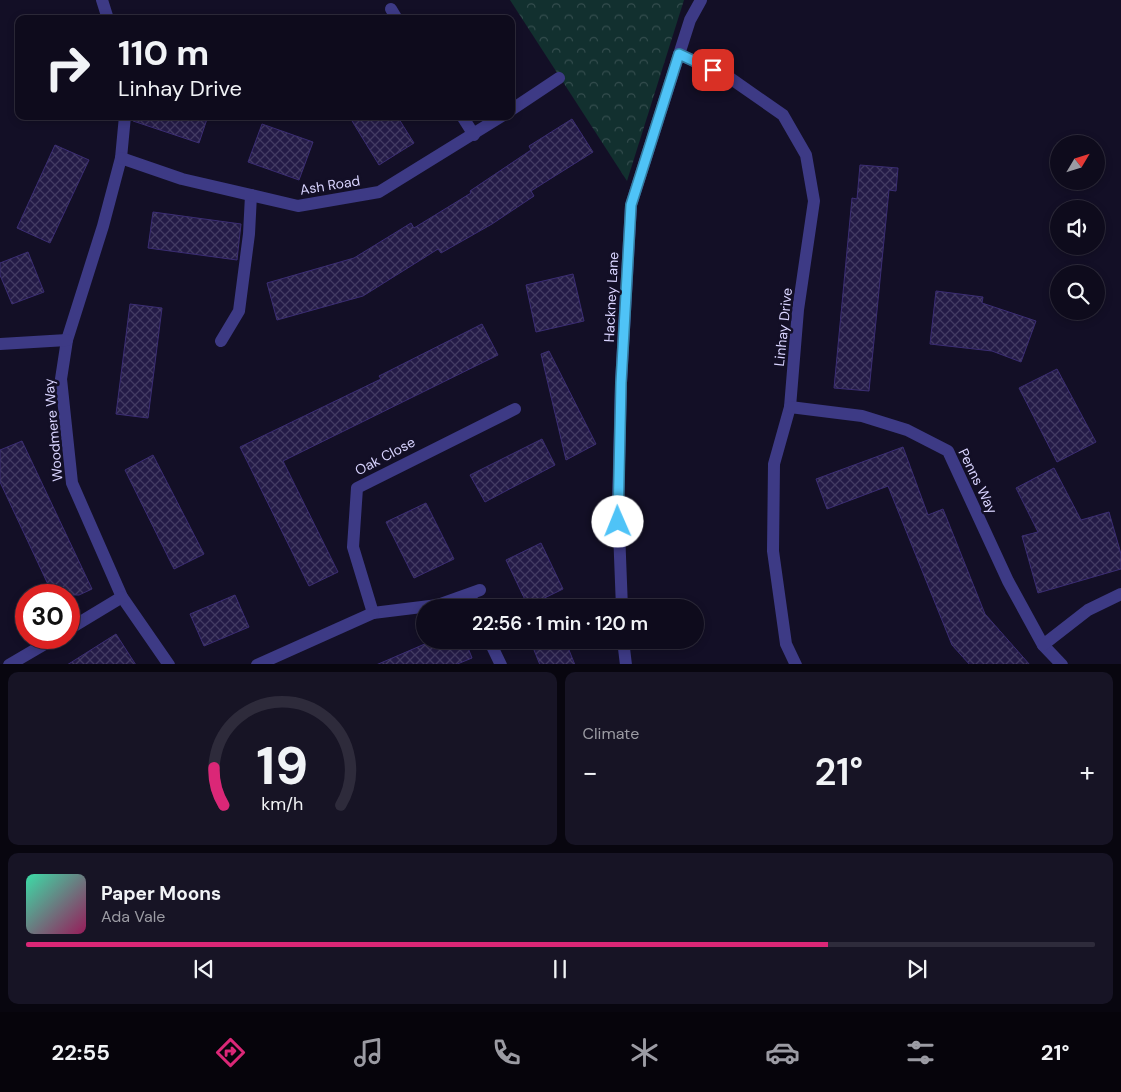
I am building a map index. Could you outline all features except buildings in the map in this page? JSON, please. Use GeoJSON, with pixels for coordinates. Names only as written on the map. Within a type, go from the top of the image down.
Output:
{"type":"FeatureCollection","features":[{"type":"Feature","properties":{"kind":"street"},"geometry":{"type":"LineString","coordinates":[[102,0],[107,15]]}},
{"type":"Feature","properties":{"kind":"street","name":"Hackney Lane"},"geometry":{"type":"LineString","coordinates":[[622,599],[618,505],[620,421],[631,205],[690,20],[701,0]]}},
{"type":"Feature","properties":{"kind":"street","name":"Linhay Drive"},"geometry":{"type":"LineString","coordinates":[[679,54],[730,78],[783,115],[806,155],[814,200],[798,310],[790,407],[774,464],[773,551],[786,644],[796,664]]}},
{"type":"Feature","properties":{"kind":"street"},"geometry":{"type":"LineString","coordinates":[[515,107],[559,78]]}},
{"type":"Feature","properties":{"kind":"street","name":"Woodmere Way"},"geometry":{"type":"LineString","coordinates":[[124,120],[121,158],[103,226],[67,340],[61,379],[72,483],[122,597],[168,664]]}},
{"type":"Feature","properties":{"kind":"street"},"geometry":{"type":"LineString","coordinates":[[465,120],[474,135]]}},
{"type":"Feature","properties":{"kind":"street","name":"Ash Road"},"geometry":{"type":"LineString","coordinates":[[121,158],[182,179],[298,206],[379,192],[496,120]]}},
{"type":"Feature","properties":{"kind":"street"},"geometry":{"type":"LineString","coordinates":[[221,341],[239,311],[249,234],[251,195]]}},
{"type":"Feature","properties":{"kind":"street"},"geometry":{"type":"LineString","coordinates":[[0,344],[67,340]]}},
{"type":"Feature","properties":{"kind":"street","name":"Penns Way"},"geometry":{"type":"LineString","coordinates":[[790,407],[862,416],[906,430],[948,451],[1008,582],[1043,645],[1062,664]]}},
{"type":"Feature","properties":{"kind":"street","name":"Oak Close"},"geometry":{"type":"LineString","coordinates":[[373,613],[353,547],[357,488],[515,408]]}},
{"type":"Feature","properties":{"kind":"street"},"geometry":{"type":"LineString","coordinates":[[455,599],[475,592],[475,599]]}},
{"type":"Feature","properties":{"kind":"street"},"geometry":{"type":"LineString","coordinates":[[1043,645],[1088,610],[1121,594]]}},
{"type":"Feature","properties":{"kind":"street"},"geometry":{"type":"LineString","coordinates":[[80,622],[122,597]]}},
{"type":"Feature","properties":{"kind":"street"},"geometry":{"type":"LineString","coordinates":[[257,664],[373,613],[416,608]]}},
{"type":"Feature","properties":{"kind":"street"},"geometry":{"type":"LineString","coordinates":[[9,664],[36,649]]}},
{"type":"Feature","properties":{"kind":"street"},"geometry":{"type":"LineString","coordinates":[[494,649],[501,664]]}},
{"type":"Feature","properties":{"kind":"street"},"geometry":{"type":"LineString","coordinates":[[624,649],[626,664]]}},
{"type":"Feature","properties":{"kind":"green space"},"geometry":{"type":"Polygon","coordinates":[[[510,0],[684,0],[627,181],[510,0]]]}},
{"type":"Feature","properties":{"kind":"route"},"geometry":{"type":"LineString","coordinates":[[618,522],[621,383],[631,205],[679,54],[713,70]]}}]}
